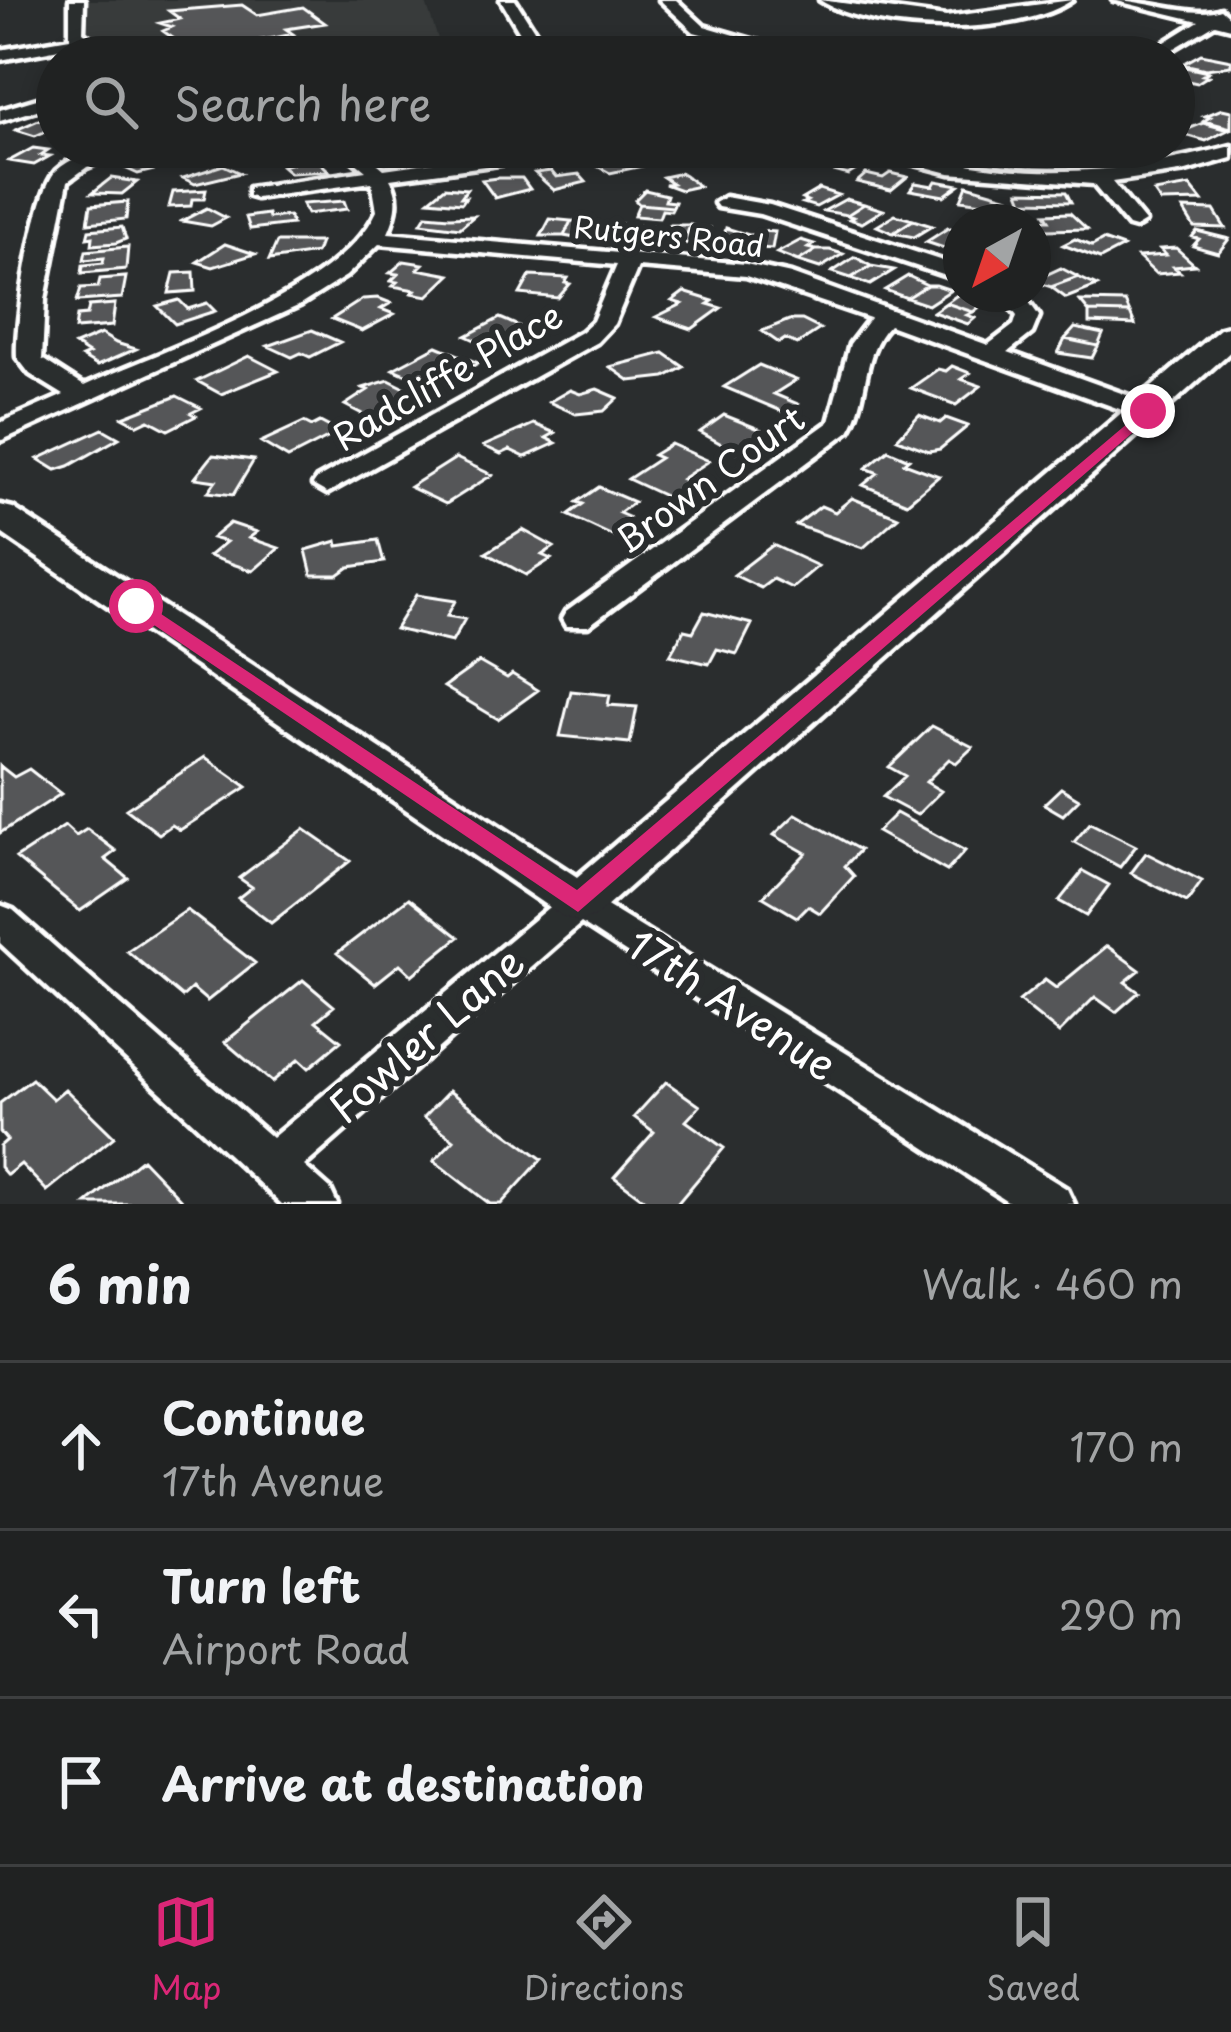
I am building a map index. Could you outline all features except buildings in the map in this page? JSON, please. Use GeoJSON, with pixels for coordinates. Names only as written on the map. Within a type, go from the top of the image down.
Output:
{"type":"FeatureCollection","features":[{"type":"Feature","properties":{"kind":"main road"},"geometry":{"type":"LineString","coordinates":[[578,903],[1231,335]]}},
{"type":"Feature","properties":{"kind":"main road","name":"17th Avenue"},"geometry":{"type":"LineString","coordinates":[[0,516],[578,903]]}},
{"type":"Feature","properties":{"kind":"street"},"geometry":{"type":"LineString","coordinates":[[76,0],[72,23],[77,36]]}},
{"type":"Feature","properties":{"kind":"street"},"geometry":{"type":"LineString","coordinates":[[508,0],[530,36]]}},
{"type":"Feature","properties":{"kind":"street"},"geometry":{"type":"LineString","coordinates":[[667,0],[699,29],[725,36]]}},
{"type":"Feature","properties":{"kind":"street"},"geometry":{"type":"LineString","coordinates":[[827,0],[902,17],[967,20],[1025,13],[1065,0]]}},
{"type":"Feature","properties":{"kind":"street"},"geometry":{"type":"LineString","coordinates":[[1120,0],[1231,23]]}},
{"type":"Feature","properties":{"kind":"street"},"geometry":{"type":"LineString","coordinates":[[1184,36],[1231,9]]}},
{"type":"Feature","properties":{"kind":"street"},"geometry":{"type":"LineString","coordinates":[[967,20],[982,34]]}},
{"type":"Feature","properties":{"kind":"street"},"geometry":{"type":"LineString","coordinates":[[0,55],[36,49]]}},
{"type":"Feature","properties":{"kind":"street"},"geometry":{"type":"LineString","coordinates":[[0,116],[36,105]]}},
{"type":"Feature","properties":{"kind":"street"},"geometry":{"type":"LineString","coordinates":[[1195,163],[1231,152]]}},
{"type":"Feature","properties":{"kind":"street"},"geometry":{"type":"LineString","coordinates":[[76,168],[58,182],[28,321],[27,355],[36,367],[82,395]]}},
{"type":"Feature","properties":{"kind":"street"},"geometry":{"type":"LineString","coordinates":[[0,433],[338,276],[376,238],[388,207],[373,168]]}},
{"type":"Feature","properties":{"kind":"street"},"geometry":{"type":"LineString","coordinates":[[256,192],[445,168]]}},
{"type":"Feature","properties":{"kind":"street"},"geometry":{"type":"LineString","coordinates":[[950,168],[1097,176],[1171,168]]}},
{"type":"Feature","properties":{"kind":"street"},"geometry":{"type":"LineString","coordinates":[[1097,176],[1135,222]]}},
{"type":"Feature","properties":{"kind":"street"},"geometry":{"type":"LineString","coordinates":[[725,203],[763,209],[943,268]]}},
{"type":"Feature","properties":{"kind":"street","name":"Rutgers Road"},"geometry":{"type":"LineString","coordinates":[[376,238],[746,270],[1148,411]]}},
{"type":"Feature","properties":{"kind":"street","name":"Radcliffe Place"},"geometry":{"type":"LineString","coordinates":[[327,485],[589,337],[603,324],[630,260]]}},
{"type":"Feature","properties":{"kind":"street"},"geometry":{"type":"LineString","coordinates":[[263,287],[292,300]]}},
{"type":"Feature","properties":{"kind":"street"},"geometry":{"type":"LineString","coordinates":[[991,354],[1024,328],[1025,312]]}},
{"type":"Feature","properties":{"kind":"street","name":"Brown Court"},"geometry":{"type":"LineString","coordinates":[[577,619],[840,426],[851,409],[858,344],[885,316]]}},
{"type":"Feature","properties":{"kind":"street"},"geometry":{"type":"LineString","coordinates":[[0,323],[28,321]]}},
{"type":"Feature","properties":{"kind":"street","name":"Fowler Lane"},"geometry":{"type":"LineString","coordinates":[[273,1165],[578,903]]}},
{"type":"Feature","properties":{"kind":"street","name":"17th Avenue"},"geometry":{"type":"LineString","coordinates":[[578,903],[1051,1204]]}},
{"type":"Feature","properties":{"kind":"street"},"geometry":{"type":"LineString","coordinates":[[0,920],[314,1204]]}},
{"type":"Feature","properties":{"kind":"shaded area"},"geometry":{"type":"Polygon","coordinates":[[[88,0],[425,0],[437,36],[92,36],[85,27],[88,0]]]}},
{"type":"Feature","properties":{"kind":"route"},"geometry":{"type":"LineString","coordinates":[[136,606],[578,903],[1148,411]]}}]}
